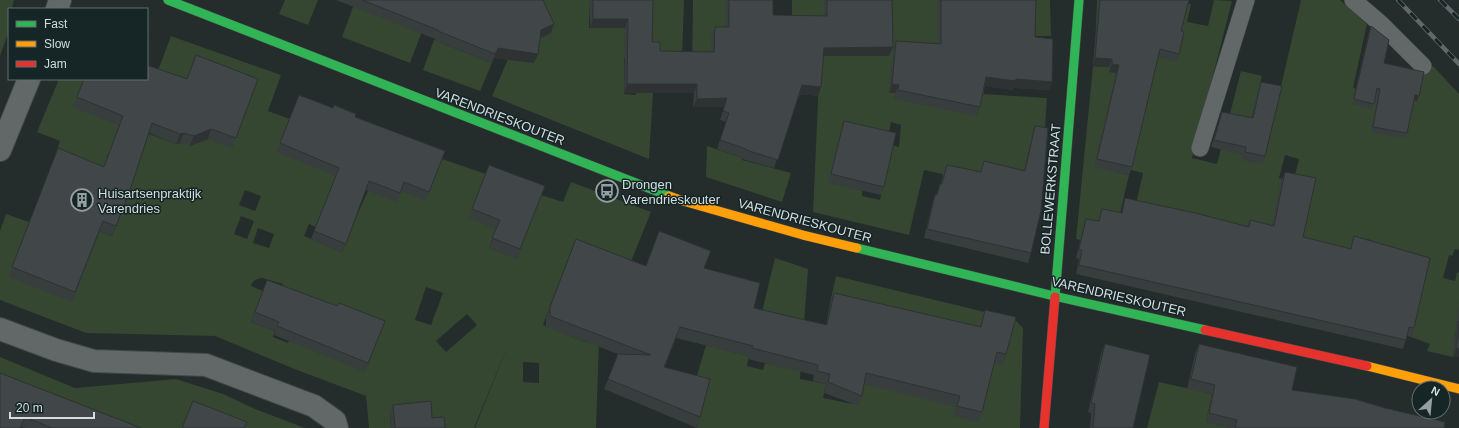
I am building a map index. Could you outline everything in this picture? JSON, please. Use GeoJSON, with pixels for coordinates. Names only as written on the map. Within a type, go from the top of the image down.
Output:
{"type":"FeatureCollection","features":[{"type":"Feature","properties":{"kind":"street","name":"VARENDRIESKOUTER"},"geometry":{"type":"LineString","coordinates":[[168,0],[682,200],[803,235],[1054,296],[1324,356],[1459,389]]}},
{"type":"Feature","properties":{"kind":"street","name":"BOLLEWERKSTRAAT"},"geometry":{"type":"LineString","coordinates":[[1044,428],[1079,0]]}},
{"type":"Feature","properties":{"kind":"street"},"geometry":{"type":"LineString","coordinates":[[0,150],[29,80]]}},
{"type":"Feature","properties":{"kind":"street"},"geometry":{"type":"LineString","coordinates":[[0,329],[56,350],[94,362],[206,365],[314,406],[335,421],[337,428]]}},
{"type":"Feature","properties":{"kind":"lane"},"geometry":{"type":"LineString","coordinates":[[1200,148],[1246,0]]}},
{"type":"Feature","properties":{"kind":"lane"},"geometry":{"type":"LineString","coordinates":[[1353,0],[1381,24],[1423,66]]}},
{"type":"Feature","properties":{"kind":"green space"},"geometry":{"type":"Polygon","coordinates":[[[0,0],[14,0],[12,8],[8,8],[8,34],[0,56],[0,0]]]}},
{"type":"Feature","properties":{"kind":"green space"},"geometry":{"type":"Polygon","coordinates":[[[285,0],[318,0],[308,25],[279,14],[285,0]]]}},
{"type":"Feature","properties":{"kind":"green space"},"geometry":{"type":"Polygon","coordinates":[[[434,0],[410,63],[342,37],[353,7],[434,0]]]}},
{"type":"Feature","properties":{"kind":"green space"},"geometry":{"type":"Polygon","coordinates":[[[534,0],[590,0],[589,28],[615,28],[649,0],[684,0],[682,60],[624,58],[624,94],[636,95],[636,92],[653,93],[649,159],[492,96],[534,0]]]}},
{"type":"Feature","properties":{"kind":"green space"},"geometry":{"type":"Polygon","coordinates":[[[693,0],[726,0],[726,27],[803,56],[801,94],[796,102],[692,78],[693,0]]]}},
{"type":"Feature","properties":{"kind":"green space"},"geometry":{"type":"Polygon","coordinates":[[[792,0],[824,0],[824,23],[882,0],[1050,0],[1051,36],[986,36],[984,94],[1047,98],[1043,157],[1021,180],[971,212],[965,179],[924,170],[909,235],[813,212],[820,56],[792,24],[792,0]],[[891,122],[887,144],[899,147],[901,125],[891,122]],[[890,156],[862,191],[862,196],[880,200],[890,156]]]}},
{"type":"Feature","properties":{"kind":"green space"},"geometry":{"type":"Polygon","coordinates":[[[1097,0],[1152,0],[1191,4],[1187,22],[1208,26],[1214,0],[1232,1],[1192,158],[1217,164],[1241,71],[1262,76],[1245,145],[1264,159],[1301,0],[1340,0],[1367,24],[1353,88],[1413,100],[1422,77],[1433,66],[1459,94],[1459,250],[1455,249],[1452,256],[1449,255],[1443,278],[1455,281],[1457,272],[1459,273],[1459,321],[1457,321],[1453,357],[1427,351],[1430,344],[1411,337],[1416,315],[1371,240],[1364,239],[1347,257],[1303,260],[1293,183],[1299,159],[1285,155],[1279,178],[1282,179],[1274,220],[1262,265],[1136,204],[1143,173],[1131,170],[1094,166],[1129,175],[1118,222],[1096,230],[1081,240],[1076,239],[1093,66],[1109,67],[1109,72],[1134,27],[1096,24],[1097,0]]]}},
{"type":"Feature","properties":{"kind":"green space"},"geometry":{"type":"Polygon","coordinates":[[[171,36],[281,75],[268,111],[290,119],[337,175],[316,227],[309,224],[304,236],[342,252],[373,180],[401,191],[442,159],[486,174],[496,229],[489,248],[517,258],[541,195],[563,202],[571,182],[651,212],[599,341],[596,428],[475,428],[508,345],[474,428],[441,428],[390,414],[391,428],[369,428],[366,396],[297,370],[215,336],[86,333],[0,300],[0,231],[6,214],[29,222],[36,205],[112,236],[128,195],[54,158],[60,141],[37,132],[59,80],[86,80],[119,125],[109,154],[106,157],[123,164],[171,36]],[[184,89],[144,132],[176,144],[180,143],[184,89]],[[245,190],[239,205],[255,211],[261,196],[245,190]],[[241,216],[234,234],[247,239],[254,221],[241,216]],[[258,228],[253,243],[269,248],[274,234],[258,228]],[[572,249],[543,325],[585,342],[572,249]],[[262,278],[254,281],[251,286],[263,291],[251,322],[275,331],[273,337],[288,343],[302,304],[279,295],[283,284],[262,278]],[[426,287],[415,320],[431,325],[443,293],[426,287]],[[467,314],[436,341],[446,352],[477,325],[467,314]],[[523,362],[523,382],[539,383],[539,363],[523,362]]]}},
{"type":"Feature","properties":{"kind":"green space"},"geometry":{"type":"Polygon","coordinates":[[[434,40],[492,63],[480,91],[423,70],[434,40]]]}},
{"type":"Feature","properties":{"kind":"green space"},"geometry":{"type":"Polygon","coordinates":[[[707,146],[743,158],[742,160],[791,173],[782,202],[706,177],[707,146]]]}},
{"type":"Feature","properties":{"kind":"green space"},"geometry":{"type":"Polygon","coordinates":[[[775,258],[808,269],[800,379],[826,384],[823,398],[853,404],[856,393],[830,303],[836,276],[1014,319],[1023,328],[1020,428],[697,428],[706,389],[694,386],[706,345],[749,356],[747,366],[763,370],[765,363],[782,367],[760,320],[775,258]],[[1012,327],[963,394],[993,362],[1003,364],[1012,327]]]}},
{"type":"Feature","properties":{"kind":"green space"},"geometry":{"type":"Polygon","coordinates":[[[0,357],[75,388],[176,379],[223,394],[253,408],[305,428],[113,428],[0,383],[0,357]]]}},
{"type":"Feature","properties":{"kind":"green space"},"geometry":{"type":"Polygon","coordinates":[[[1159,382],[1212,394],[1206,422],[1233,428],[1147,428],[1159,382]]]}},
{"type":"Feature","properties":{"kind":"building"},"geometry":{"type":"Polygon","coordinates":[[[362,0],[543,0],[554,24],[541,30],[538,54],[498,48],[495,54],[362,0]]]}},
{"type":"Feature","properties":{"kind":"building"},"geometry":{"type":"Polygon","coordinates":[[[593,0],[653,0],[652,42],[660,42],[660,51],[714,52],[715,27],[729,27],[729,0],[773,0],[773,15],[827,16],[827,0],[892,0],[893,47],[824,48],[821,87],[802,85],[778,160],[720,140],[729,113],[723,111],[727,98],[697,99],[697,84],[627,84],[628,19],[593,19],[593,0]]]}},
{"type":"Feature","properties":{"kind":"building"},"geometry":{"type":"Polygon","coordinates":[[[941,0],[1036,0],[1035,37],[1053,39],[1052,82],[1016,79],[1016,81],[986,77],[980,107],[898,90],[899,85],[892,84],[896,41],[941,44],[941,0]]]}},
{"type":"Feature","properties":{"kind":"building"},"geometry":{"type":"Polygon","coordinates":[[[1100,0],[1189,0],[1181,31],[1184,32],[1179,54],[1160,49],[1132,167],[1097,159],[1119,65],[1112,64],[1112,59],[1095,58],[1100,0]]]}},
{"type":"Feature","properties":{"kind":"building"},"geometry":{"type":"Polygon","coordinates":[[[1371,26],[1389,40],[1384,63],[1424,72],[1419,96],[1415,95],[1407,133],[1373,127],[1380,89],[1377,88],[1374,104],[1354,99],[1371,26]]]}},
{"type":"Feature","properties":{"kind":"building"},"geometry":{"type":"Polygon","coordinates":[[[196,55],[258,79],[236,138],[211,129],[194,136],[184,133],[180,134],[152,123],[131,187],[116,226],[103,221],[75,292],[12,267],[58,148],[104,167],[123,116],[77,97],[84,80],[148,80],[148,65],[187,79],[196,55]]]}},
{"type":"Feature","properties":{"kind":"building"},"geometry":{"type":"Polygon","coordinates":[[[1261,82],[1282,86],[1265,156],[1245,152],[1246,147],[1214,140],[1222,112],[1253,118],[1261,82]]]}},
{"type":"Feature","properties":{"kind":"building"},"geometry":{"type":"Polygon","coordinates":[[[299,95],[333,108],[334,105],[356,114],[355,117],[445,151],[429,192],[404,182],[400,193],[369,181],[346,244],[314,231],[339,168],[280,143],[299,95]]]}},
{"type":"Feature","properties":{"kind":"building"},"geometry":{"type":"Polygon","coordinates":[[[844,121],[896,133],[884,187],[831,174],[844,121]]]}},
{"type":"Feature","properties":{"kind":"building"},"geometry":{"type":"Polygon","coordinates":[[[1035,126],[1048,128],[1041,211],[1031,253],[927,229],[935,195],[937,195],[940,184],[942,184],[947,165],[981,172],[984,161],[1025,171],[1035,126]]]}},
{"type":"Feature","properties":{"kind":"building"},"geometry":{"type":"Polygon","coordinates":[[[489,165],[545,186],[520,249],[492,238],[500,220],[472,209],[489,165]]]}},
{"type":"Feature","properties":{"kind":"building"},"geometry":{"type":"Polygon","coordinates":[[[1285,172],[1316,178],[1303,237],[1351,249],[1354,236],[1430,258],[1414,328],[1409,327],[1406,340],[1079,265],[1082,250],[1079,249],[1086,219],[1099,221],[1102,209],[1122,213],[1125,198],[1195,213],[1249,227],[1250,220],[1274,226],[1285,172]]]}},
{"type":"Feature","properties":{"kind":"building"},"geometry":{"type":"Polygon","coordinates":[[[659,231],[711,251],[704,268],[760,283],[754,308],[827,325],[834,293],[981,327],[985,310],[1016,317],[1006,354],[997,352],[982,412],[957,406],[960,396],[866,373],[862,396],[828,382],[830,374],[817,371],[818,365],[680,327],[664,367],[710,379],[700,417],[608,379],[618,354],[651,355],[550,316],[550,307],[576,239],[646,266],[659,231]]]}},
{"type":"Feature","properties":{"kind":"building"},"geometry":{"type":"Polygon","coordinates":[[[267,280],[337,306],[339,303],[385,321],[368,363],[277,326],[279,322],[255,312],[267,280]]]}},
{"type":"Feature","properties":{"kind":"building"},"geometry":{"type":"Polygon","coordinates":[[[1459,321],[1459,349],[1456,348],[1459,321]]]}},
{"type":"Feature","properties":{"kind":"building"},"geometry":{"type":"Polygon","coordinates":[[[1105,344],[1150,355],[1133,428],[1093,428],[1095,404],[1091,403],[1105,344]]]}},
{"type":"Feature","properties":{"kind":"building"},"geometry":{"type":"Polygon","coordinates":[[[1199,344],[1297,367],[1292,390],[1355,399],[1411,414],[1411,420],[1436,420],[1445,422],[1444,428],[1235,428],[1237,420],[1209,413],[1215,385],[1191,379],[1199,344]]]}},
{"type":"Feature","properties":{"kind":"building"},"geometry":{"type":"Polygon","coordinates":[[[0,373],[141,428],[52,428],[25,417],[20,428],[0,428],[0,373]]]}},
{"type":"Feature","properties":{"kind":"building"},"geometry":{"type":"Polygon","coordinates":[[[193,401],[247,422],[244,428],[182,428],[193,401]]]}},
{"type":"Feature","properties":{"kind":"building"},"geometry":{"type":"Polygon","coordinates":[[[431,401],[432,418],[444,417],[445,428],[395,428],[393,405],[431,401]]]}},
{"type":"Feature","properties":{"kind":"railway"},"geometry":{"type":"LineString","coordinates":[[1398,0],[1459,64]]}},
{"type":"Feature","properties":{"kind":"railway"},"geometry":{"type":"LineString","coordinates":[[1440,0],[1459,19]]}},
{"type":"Feature","properties":{"kind":"traffic: fast"},"geometry":{"type":"LineString","coordinates":[[168,0],[669,196]]}},
{"type":"Feature","properties":{"kind":"traffic: fast"},"geometry":{"type":"LineString","coordinates":[[1055,297],[1079,0]]}},
{"type":"Feature","properties":{"kind":"traffic: fast"},"geometry":{"type":"LineString","coordinates":[[857,248],[1054,296],[1205,330]]}},
{"type":"Feature","properties":{"kind":"traffic: slow"},"geometry":{"type":"LineString","coordinates":[[669,196],[803,235],[857,248]]}},
{"type":"Feature","properties":{"kind":"traffic: slow"},"geometry":{"type":"LineString","coordinates":[[1367,366],[1459,389]]}},
{"type":"Feature","properties":{"kind":"traffic: jam"},"geometry":{"type":"LineString","coordinates":[[1044,428],[1055,297]]}},
{"type":"Feature","properties":{"kind":"traffic: jam"},"geometry":{"type":"LineString","coordinates":[[1205,330],[1367,366]]}},
{"type":"Feature","properties":{"kind":"place","name":"Drongen Varendrieskouter"},"geometry":{"type":"Point","coordinates":[607,191]}},
{"type":"Feature","properties":{"kind":"place","name":"Huisartsenpraktijk Varendries"},"geometry":{"type":"Point","coordinates":[82,200]}}]}
